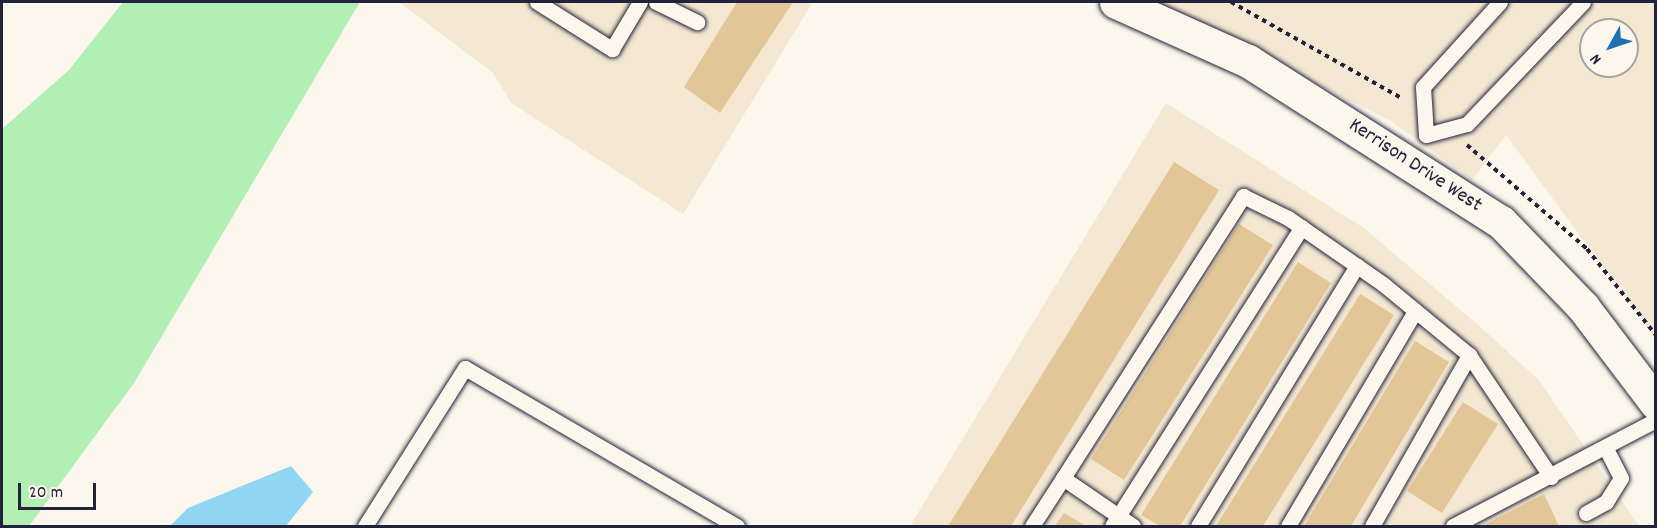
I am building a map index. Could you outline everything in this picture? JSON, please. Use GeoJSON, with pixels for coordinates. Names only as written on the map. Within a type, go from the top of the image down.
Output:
{"type":"FeatureCollection","features":[{"type":"Feature","properties":{"kind":"street","name":"Kerrison Drive West"},"geometry":{"type":"LineString","coordinates":[[1116,2],[1248,61],[1501,222],[1583,306],[1656,403]]}},
{"type":"Feature","properties":{"kind":"lane"},"geometry":{"type":"LineString","coordinates":[[537,2],[612,49],[640,2]]}},
{"type":"Feature","properties":{"kind":"lane"},"geometry":{"type":"LineString","coordinates":[[656,2],[697,22]]}},
{"type":"Feature","properties":{"kind":"lane"},"geometry":{"type":"LineString","coordinates":[[1500,2],[1423,87],[1426,135],[1467,124],[1583,2]]}},
{"type":"Feature","properties":{"kind":"lane"},"geometry":{"type":"LineString","coordinates":[[1032,526],[1243,196],[1302,227],[1357,266],[1468,355],[1551,477]]}},
{"type":"Feature","properties":{"kind":"lane"},"geometry":{"type":"LineString","coordinates":[[1115,522],[1302,227]]}},
{"type":"Feature","properties":{"kind":"lane"},"geometry":{"type":"LineString","coordinates":[[1198,526],[1357,266]]}},
{"type":"Feature","properties":{"kind":"lane"},"geometry":{"type":"LineString","coordinates":[[1288,526],[1415,311]]}},
{"type":"Feature","properties":{"kind":"lane"},"geometry":{"type":"LineString","coordinates":[[1372,526],[1468,355]]}},
{"type":"Feature","properties":{"kind":"lane"},"geometry":{"type":"LineString","coordinates":[[365,526],[465,368],[737,526]]}},
{"type":"Feature","properties":{"kind":"lane"},"geometry":{"type":"LineString","coordinates":[[1454,526],[1606,449],[1656,420]]}},
{"type":"Feature","properties":{"kind":"lane"},"geometry":{"type":"LineString","coordinates":[[1586,513],[1606,502],[1621,478],[1606,449]]}},
{"type":"Feature","properties":{"kind":"lane"},"geometry":{"type":"LineString","coordinates":[[1064,478],[1115,522],[1133,526]]}},
{"type":"Feature","properties":{"kind":"path"},"geometry":{"type":"LineString","coordinates":[[1231,2],[1425,112]]}},
{"type":"Feature","properties":{"kind":"path"},"geometry":{"type":"LineString","coordinates":[[1448,129],[1587,249],[1656,336]]}},
{"type":"Feature","properties":{"kind":"shaded area"},"geometry":{"type":"Polygon","coordinates":[[[399,2],[813,2],[683,214],[511,103],[493,73],[399,2]]]}},
{"type":"Feature","properties":{"kind":"shaded area"},"geometry":{"type":"Polygon","coordinates":[[[1152,2],[1655,2],[1655,338],[1506,135],[1472,180],[1391,121],[1152,2]]]}},
{"type":"Feature","properties":{"kind":"shaded area"},"geometry":{"type":"Polygon","coordinates":[[[1166,103],[1364,228],[1478,325],[1538,379],[1639,526],[910,526],[1166,103]]]}},
{"type":"Feature","properties":{"kind":"green space"},"geometry":{"type":"Polygon","coordinates":[[[123,2],[360,2],[134,383],[29,526],[2,526],[2,129],[69,70],[123,2]]]}},
{"type":"Feature","properties":{"kind":"water"},"geometry":{"type":"Polygon","coordinates":[[[291,466],[313,492],[286,526],[170,526],[188,508],[291,466]]]}},
{"type":"Feature","properties":{"kind":"building"},"geometry":{"type":"Polygon","coordinates":[[[737,2],[793,2],[720,113],[684,87],[737,2]]]}},
{"type":"Feature","properties":{"kind":"building"},"geometry":{"type":"Polygon","coordinates":[[[1174,162],[1219,190],[1011,526],[948,526],[1174,162]]]}},
{"type":"Feature","properties":{"kind":"building"},"geometry":{"type":"Polygon","coordinates":[[[1239,224],[1273,245],[1124,480],[1091,459],[1239,224]]]}},
{"type":"Feature","properties":{"kind":"building"},"geometry":{"type":"Polygon","coordinates":[[[1298,262],[1331,283],[1180,526],[1160,526],[1141,515],[1298,262]]]}},
{"type":"Feature","properties":{"kind":"building"},"geometry":{"type":"Polygon","coordinates":[[[1360,294],[1394,315],[1263,526],[1216,526],[1360,294]]]}},
{"type":"Feature","properties":{"kind":"building"},"geometry":{"type":"Polygon","coordinates":[[[1415,341],[1449,362],[1351,526],[1304,526],[1415,341]]]}},
{"type":"Feature","properties":{"kind":"building"},"geometry":{"type":"Polygon","coordinates":[[[1463,402],[1498,424],[1442,513],[1407,491],[1463,402]]]}},
{"type":"Feature","properties":{"kind":"building"},"geometry":{"type":"Polygon","coordinates":[[[1544,494],[1559,526],[1482,526],[1544,494]]]}},
{"type":"Feature","properties":{"kind":"building"},"geometry":{"type":"Polygon","coordinates":[[[1064,513],[1086,526],[1055,526],[1064,513]]]}}]}
